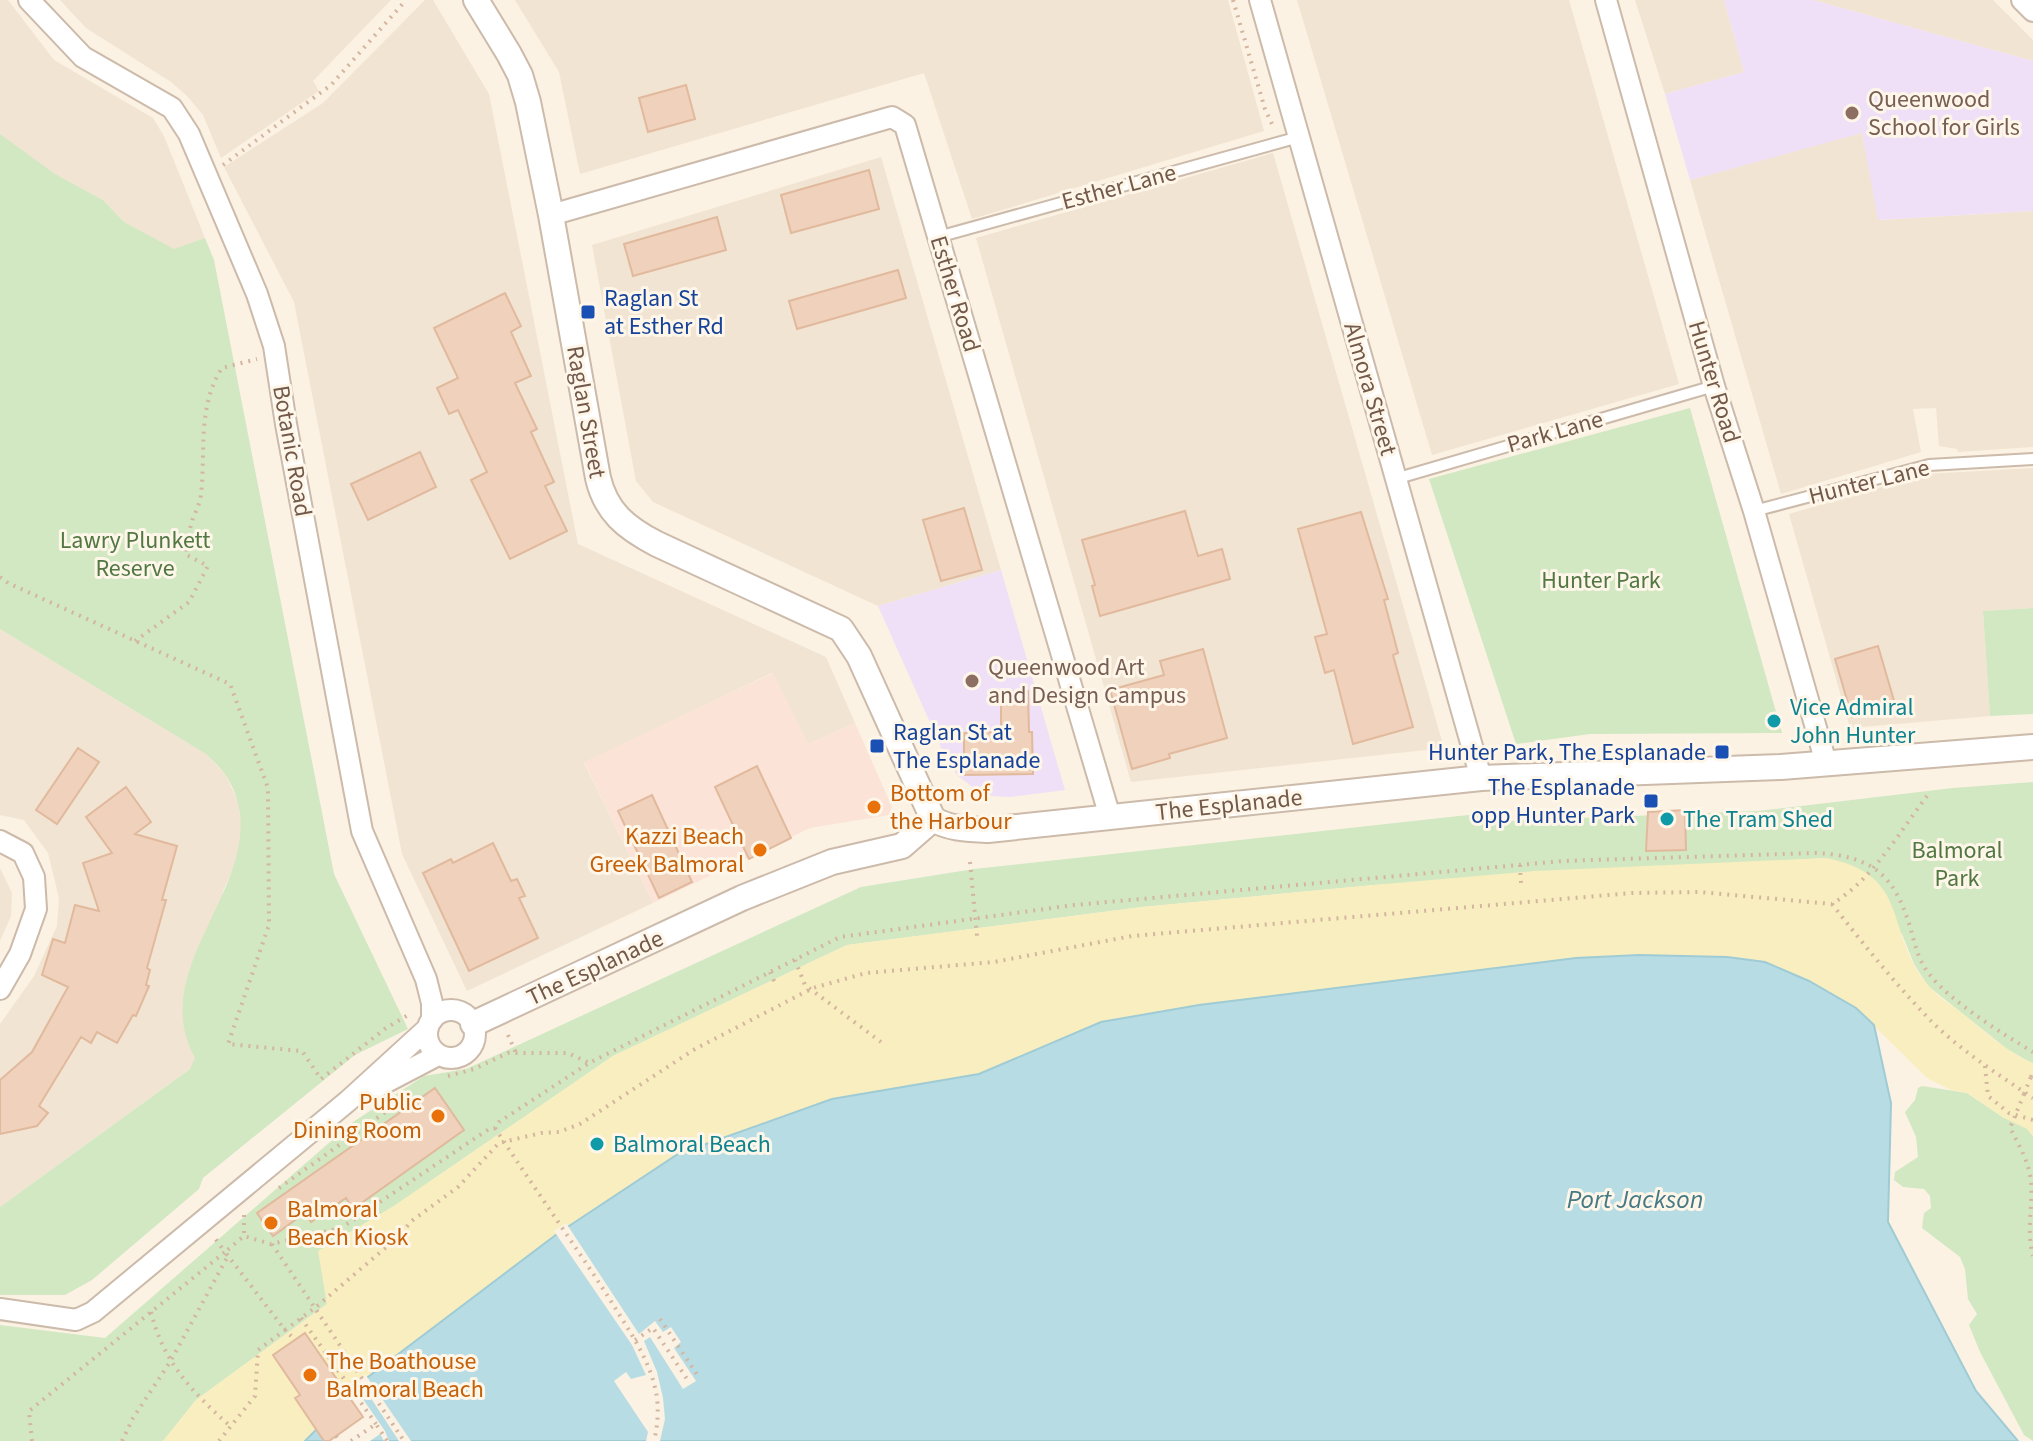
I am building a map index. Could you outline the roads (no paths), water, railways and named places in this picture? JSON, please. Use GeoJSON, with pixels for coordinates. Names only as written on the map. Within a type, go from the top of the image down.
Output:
{"type":"FeatureCollection","features":[{"type":"Feature","properties":{"kind":"street","name":"Botanic Road"},"geometry":{"type":"LineString","coordinates":[[29,0],[83,57],[172,108],[189,134],[257,294],[276,356],[362,831],[426,979],[432,1003],[430,1024]]}},
{"type":"Feature","properties":{"kind":"street","name":"Raglan Street"},"geometry":{"type":"LineString","coordinates":[[476,0],[520,75],[535,130],[598,478],[608,507],[627,528],[657,544],[841,629],[859,656],[933,819]]}},
{"type":"Feature","properties":{"kind":"street","name":"Almora Street"},"geometry":{"type":"LineString","coordinates":[[1260,0],[1481,778]]}},
{"type":"Feature","properties":{"kind":"street","name":"Hunter Road"},"geometry":{"type":"LineString","coordinates":[[1606,0],[1714,386],[1754,511],[1826,763]]}},
{"type":"Feature","properties":{"kind":"street"},"geometry":{"type":"LineString","coordinates":[[2022,0],[2033,11]]}},
{"type":"Feature","properties":{"kind":"street","name":"Esther Road"},"geometry":{"type":"LineString","coordinates":[[551,215],[892,117],[905,125],[1110,817]]}},
{"type":"Feature","properties":{"kind":"street","name":"The Esplanade"},"geometry":{"type":"LineString","coordinates":[[463,1017],[832,862],[902,846],[933,819],[954,827],[988,830],[1481,778],[1720,770],[2033,747]]}},
{"type":"Feature","properties":{"kind":"street"},"geometry":{"type":"LineString","coordinates":[[0,841],[23,853],[34,877],[36,909],[20,954],[0,989]]}},
{"type":"Feature","properties":{"kind":"street","name":"Botanic Road"},"geometry":{"type":"LineString","coordinates":[[426,979],[463,1017]]}},
{"type":"Feature","properties":{"kind":"street"},"geometry":{"type":"LineString","coordinates":[[0,1309],[76,1320],[93,1312],[348,1101],[437,1015],[463,1017],[475,1039],[467,1052],[453,1059],[438,1055],[429,1043],[430,1024]]}},
{"type":"Feature","properties":{"kind":"street"},"geometry":{"type":"LineString","coordinates":[[348,1101],[438,1055]]}},
{"type":"Feature","properties":{"kind":"lane","name":"Esther Lane"},"geometry":{"type":"LineString","coordinates":[[938,237],[1299,137]]}},
{"type":"Feature","properties":{"kind":"lane","name":"Park Lane"},"geometry":{"type":"LineString","coordinates":[[1395,479],[1714,386]]}},
{"type":"Feature","properties":{"kind":"lane","name":"Hunter Lane"},"geometry":{"type":"LineString","coordinates":[[1754,511],[1929,465],[2033,459]]}},
{"type":"Feature","properties":{"kind":"water","name":"Port Jackson"},"geometry":{"type":"Polygon","coordinates":[[[1639,955],[1727,957],[1765,962],[1809,981],[1856,1008],[1874,1025],[1891,1103],[1888,1222],[1976,1391],[2018,1441],[305,1441],[368,1377],[557,1234],[678,1154],[832,1099],[979,1074],[1101,1022],[1199,1005],[1576,958],[1639,955]]]}},
{"type":"Feature","properties":{"kind":"place","name":"Queenwood School for Girls"},"geometry":{"type":"Point","coordinates":[1852,113]}},
{"type":"Feature","properties":{"kind":"place","name":"Raglan St at Esther Rd"},"geometry":{"type":"Point","coordinates":[588,312]}},
{"type":"Feature","properties":{"kind":"place","name":"Queenwood Art and Design Campus"},"geometry":{"type":"Point","coordinates":[972,681]}},
{"type":"Feature","properties":{"kind":"place","name":"Vice Admiral John Hunter"},"geometry":{"type":"Point","coordinates":[1774,721]}},
{"type":"Feature","properties":{"kind":"place","name":"Raglan St at The Esplanade"},"geometry":{"type":"Point","coordinates":[877,746]}},
{"type":"Feature","properties":{"kind":"place","name":"Hunter Park, The Esplanade"},"geometry":{"type":"Point","coordinates":[1722,752]}},
{"type":"Feature","properties":{"kind":"place","name":"The Esplanade opp Hunter Park"},"geometry":{"type":"Point","coordinates":[1651,801]}},
{"type":"Feature","properties":{"kind":"place","name":"Bottom of the Harbour"},"geometry":{"type":"Point","coordinates":[874,807]}},
{"type":"Feature","properties":{"kind":"place","name":"The Tram Shed"},"geometry":{"type":"Point","coordinates":[1667,819]}},
{"type":"Feature","properties":{"kind":"place","name":"Kazzi Beach Greek Balmoral"},"geometry":{"type":"Point","coordinates":[760,850]}},
{"type":"Feature","properties":{"kind":"place","name":"Public Dining Room"},"geometry":{"type":"Point","coordinates":[438,1116]}},
{"type":"Feature","properties":{"kind":"place","name":"Balmoral Beach"},"geometry":{"type":"Point","coordinates":[597,1144]}},
{"type":"Feature","properties":{"kind":"place","name":"Balmoral Beach Kiosk"},"geometry":{"type":"Point","coordinates":[271,1223]}},
{"type":"Feature","properties":{"kind":"place","name":"The Boathouse Balmoral Beach"},"geometry":{"type":"Point","coordinates":[310,1375]}},
{"type":"Feature","properties":{"kind":"park label","name":"Lawry Plunkett Reserve"},"geometry":{"type":"Point","coordinates":[135,554]}},
{"type":"Feature","properties":{"kind":"park label","name":"Hunter Park"},"geometry":{"type":"Point","coordinates":[1601,580]}},
{"type":"Feature","properties":{"kind":"park label","name":"Balmoral Park"},"geometry":{"type":"Point","coordinates":[1957,864]}}]}
